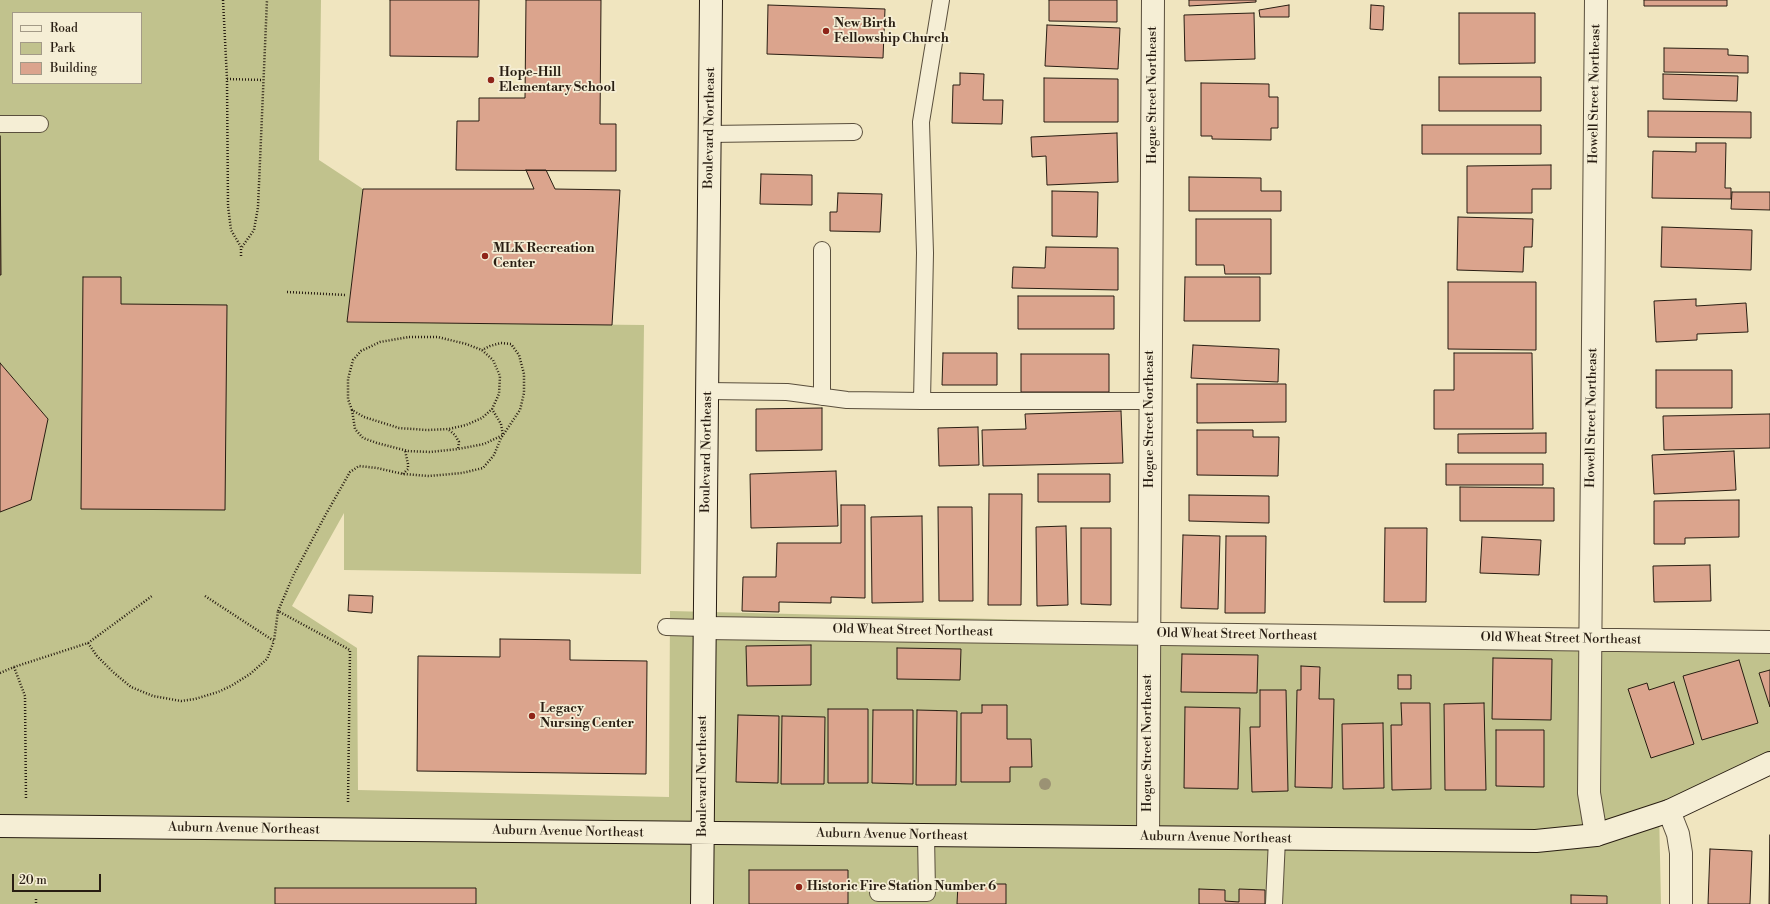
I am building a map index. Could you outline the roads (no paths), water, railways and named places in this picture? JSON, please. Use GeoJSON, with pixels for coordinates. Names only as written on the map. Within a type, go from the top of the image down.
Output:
{"type":"FeatureCollection","features":[{"type":"Feature","properties":{"kind":"street","name":"Boulevard Northeast"},"geometry":{"type":"LineString","coordinates":[[702,904],[711,0]]}},
{"type":"Feature","properties":{"kind":"street","name":"Hogue Street Northeast"},"geometry":{"type":"LineString","coordinates":[[1148,837],[1153,0]]}},
{"type":"Feature","properties":{"kind":"street","name":"Howell Street Northeast"},"geometry":{"type":"LineString","coordinates":[[1596,0],[1589,792],[1596,835]]}},
{"type":"Feature","properties":{"kind":"street","name":"Old Wheat Street Northeast"},"geometry":{"type":"LineString","coordinates":[[705,628],[1770,642]]}},
{"type":"Feature","properties":{"kind":"street","name":"Auburn Avenue Northeast"},"geometry":{"type":"LineString","coordinates":[[0,826],[1536,841],[1596,835],[1669,811],[1770,763]]}},
{"type":"Feature","properties":{"kind":"street"},"geometry":{"type":"LineString","coordinates":[[1669,811],[1678,834],[1681,853],[1681,904]]}},
{"type":"Feature","properties":{"kind":"lane"},"geometry":{"type":"LineString","coordinates":[[922,401],[925,253],[921,122],[941,0]]}},
{"type":"Feature","properties":{"kind":"lane"},"geometry":{"type":"LineString","coordinates":[[0,124],[40,124]]}},
{"type":"Feature","properties":{"kind":"lane"},"geometry":{"type":"LineString","coordinates":[[710,134],[854,132]]}},
{"type":"Feature","properties":{"kind":"lane"},"geometry":{"type":"LineString","coordinates":[[822,250],[822,397]]}},
{"type":"Feature","properties":{"kind":"lane"},"geometry":{"type":"LineString","coordinates":[[707,392],[787,392],[847,400],[1151,401]]}},
{"type":"Feature","properties":{"kind":"lane"},"geometry":{"type":"LineString","coordinates":[[666,627],[705,628]]}},
{"type":"Feature","properties":{"kind":"lane"},"geometry":{"type":"LineString","coordinates":[[878,893],[928,893],[926,836]]}},
{"type":"Feature","properties":{"kind":"lane"},"geometry":{"type":"LineString","coordinates":[[1274,904],[1277,839]]}},
{"type":"Feature","properties":{"kind":"place","name":"New Birth Fellowship Church"},"geometry":{"type":"Point","coordinates":[826,31]}},
{"type":"Feature","properties":{"kind":"place","name":"Hope-Hill Elementary School"},"geometry":{"type":"Point","coordinates":[491,80]}},
{"type":"Feature","properties":{"kind":"place","name":"MLK Recreation Center"},"geometry":{"type":"Point","coordinates":[485,256]}},
{"type":"Feature","properties":{"kind":"place","name":"Legacy Nursing Center"},"geometry":{"type":"Point","coordinates":[532,716]}},
{"type":"Feature","properties":{"kind":"place","name":"Historic Fire Station Number 6"},"geometry":{"type":"Point","coordinates":[799,887]}}]}
